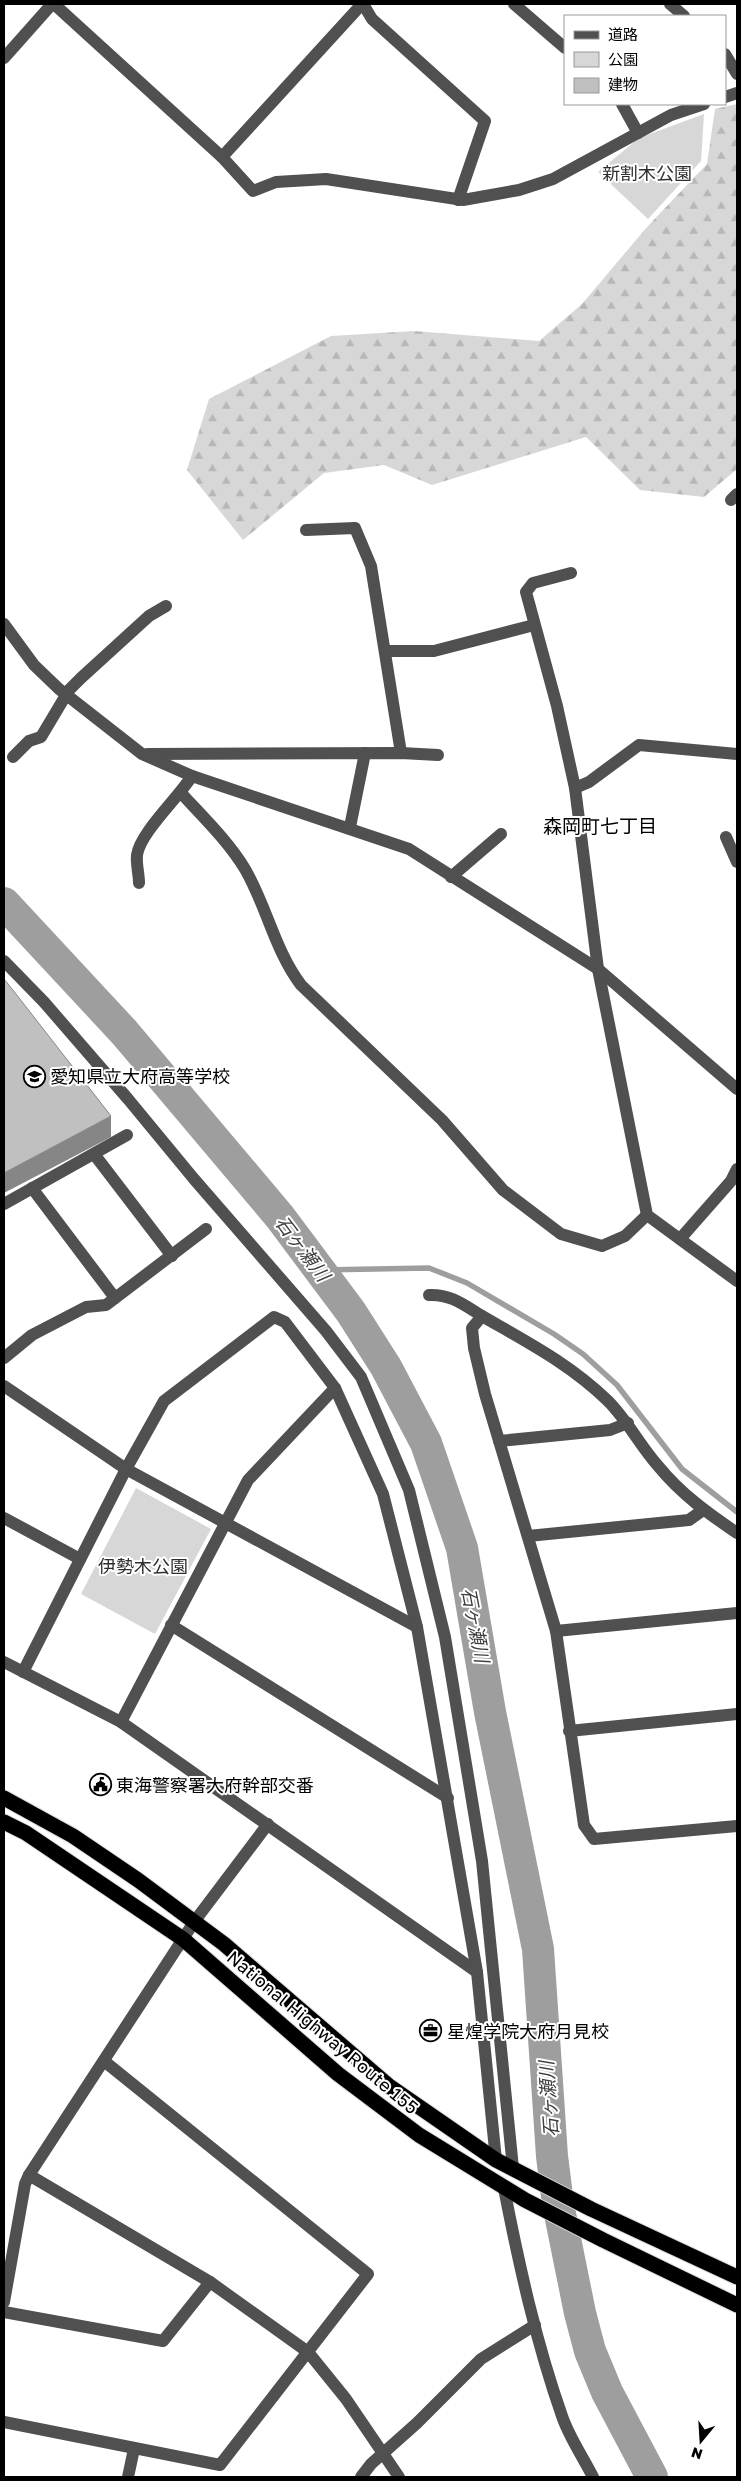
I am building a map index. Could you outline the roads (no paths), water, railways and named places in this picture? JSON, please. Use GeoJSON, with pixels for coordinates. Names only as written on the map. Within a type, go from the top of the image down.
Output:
{"type":"FeatureCollection","features":[{"type":"Feature","properties":{"kind":"highway","name":"National Highway Route 155"},"geometry":{"type":"LineString","coordinates":[[4,1798],[73,1836],[138,1880],[224,1944],[389,2086],[496,2160],[591,2209],[737,2277]]}},
{"type":"Feature","properties":{"kind":"highway","name":"National Highway Route 155"},"geometry":{"type":"LineString","coordinates":[[4,1822],[43,1844],[183,1939],[338,2074],[419,2135],[526,2200],[603,2240],[737,2305]]}},
{"type":"Feature","properties":{"kind":"street"},"geometry":{"type":"LineString","coordinates":[[4,58],[53,4],[222,158],[253,191],[276,182],[326,180],[458,200],[519,190],[553,179],[671,115],[701,105]]}},
{"type":"Feature","properties":{"kind":"street"},"geometry":{"type":"LineString","coordinates":[[222,158],[362,4],[372,19],[484,121],[458,200]]}},
{"type":"Feature","properties":{"kind":"street"},"geometry":{"type":"LineString","coordinates":[[514,4],[564,47]]}},
{"type":"Feature","properties":{"kind":"street"},"geometry":{"type":"LineString","coordinates":[[670,4],[683,15]]}},
{"type":"Feature","properties":{"kind":"street"},"geometry":{"type":"LineString","coordinates":[[726,56],[737,74]]}},
{"type":"Feature","properties":{"kind":"street"},"geometry":{"type":"LineString","coordinates":[[623,105],[638,133]]}},
{"type":"Feature","properties":{"kind":"street"},"geometry":{"type":"LineString","coordinates":[[306,530],[355,528],[371,566],[401,752]]}},
{"type":"Feature","properties":{"kind":"street"},"geometry":{"type":"LineString","coordinates":[[571,573],[533,582],[526,592],[557,706],[575,788],[598,969],[647,1215],[737,1281]]}},
{"type":"Feature","properties":{"kind":"street"},"geometry":{"type":"LineString","coordinates":[[13,757],[29,741],[41,737],[66,695],[81,678],[142,622],[166,606]]}},
{"type":"Feature","properties":{"kind":"street"},"geometry":{"type":"LineString","coordinates":[[4,624],[34,665],[66,695],[142,754],[192,776],[350,827],[409,849],[598,969],[737,1089]]}},
{"type":"Feature","properties":{"kind":"street"},"geometry":{"type":"LineString","coordinates":[[385,651],[434,651],[534,625]]}},
{"type":"Feature","properties":{"kind":"street"},"geometry":{"type":"LineString","coordinates":[[575,788],[589,782],[639,745],[737,754]]}},
{"type":"Feature","properties":{"kind":"street"},"geometry":{"type":"LineString","coordinates":[[142,754],[401,752],[438,755]]}},
{"type":"Feature","properties":{"kind":"street"},"geometry":{"type":"LineString","coordinates":[[350,827],[365,753]]}},
{"type":"Feature","properties":{"kind":"street"},"geometry":{"type":"LineString","coordinates":[[139,883],[137,856],[142,840],[181,793],[192,776]]}},
{"type":"Feature","properties":{"kind":"street"},"geometry":{"type":"LineString","coordinates":[[181,793],[214,829],[244,869],[266,911],[288,968],[301,985],[442,1120],[503,1190],[561,1234],[602,1246],[625,1236],[647,1215]]}},
{"type":"Feature","properties":{"kind":"street"},"geometry":{"type":"LineString","coordinates":[[451,877],[501,834]]}},
{"type":"Feature","properties":{"kind":"street"},"geometry":{"type":"LineString","coordinates":[[726,837],[737,862]]}},
{"type":"Feature","properties":{"kind":"street"},"geometry":{"type":"LineString","coordinates":[[4,961],[44,1002],[128,1099],[194,1179],[326,1331],[362,1377],[409,1490],[445,1637],[482,1861],[513,2168]]}},
{"type":"Feature","properties":{"kind":"street"},"geometry":{"type":"LineString","coordinates":[[4,1204],[127,1135]]}},
{"type":"Feature","properties":{"kind":"street"},"geometry":{"type":"LineString","coordinates":[[94,1154],[172,1256]]}},
{"type":"Feature","properties":{"kind":"street"},"geometry":{"type":"LineString","coordinates":[[680,1240],[731,1180],[737,1169]]}},
{"type":"Feature","properties":{"kind":"street"},"geometry":{"type":"LineString","coordinates":[[32,1188],[115,1298]]}},
{"type":"Feature","properties":{"kind":"street"},"geometry":{"type":"LineString","coordinates":[[4,1358],[32,1335],[86,1307],[106,1305],[206,1229]]}},
{"type":"Feature","properties":{"kind":"street"},"geometry":{"type":"LineString","coordinates":[[429,1295],[442,1295],[456,1299],[562,1362],[608,1401],[628,1423],[657,1466],[676,1487],[703,1510],[737,1533]]}},
{"type":"Feature","properties":{"kind":"street"},"geometry":{"type":"LineString","coordinates":[[482,1316],[472,1328],[474,1348],[499,1441],[556,1630],[584,1825],[594,1839],[737,1826]]}},
{"type":"Feature","properties":{"kind":"street"},"geometry":{"type":"LineString","coordinates":[[23,1672],[126,1468],[164,1401],[274,1317],[285,1322],[335,1388],[383,1494],[417,1627],[477,1972],[496,2160]]}},
{"type":"Feature","properties":{"kind":"street"},"geometry":{"type":"LineString","coordinates":[[4,1386],[126,1468],[417,1627]]}},
{"type":"Feature","properties":{"kind":"street"},"geometry":{"type":"LineString","coordinates":[[121,1722],[248,1480],[335,1388]]}},
{"type":"Feature","properties":{"kind":"street"},"geometry":{"type":"LineString","coordinates":[[499,1441],[610,1430],[628,1423]]}},
{"type":"Feature","properties":{"kind":"street"},"geometry":{"type":"LineString","coordinates":[[528,1536],[689,1520],[703,1510]]}},
{"type":"Feature","properties":{"kind":"street"},"geometry":{"type":"LineString","coordinates":[[4,1518],[80,1559]]}},
{"type":"Feature","properties":{"kind":"street"},"geometry":{"type":"LineString","coordinates":[[556,1630],[737,1613]]}},
{"type":"Feature","properties":{"kind":"street"},"geometry":{"type":"LineString","coordinates":[[171,1626],[448,1798]]}},
{"type":"Feature","properties":{"kind":"street"},"geometry":{"type":"LineString","coordinates":[[4,1662],[121,1722],[477,1972]]}},
{"type":"Feature","properties":{"kind":"street"},"geometry":{"type":"LineString","coordinates":[[569,1731],[737,1714]]}},
{"type":"Feature","properties":{"kind":"street"},"geometry":{"type":"LineString","coordinates":[[4,2302],[25,2184],[29,2175],[194,1922],[268,1824]]}},
{"type":"Feature","properties":{"kind":"street"},"geometry":{"type":"LineString","coordinates":[[4,2422],[220,2465],[368,2274],[104,2061]]}},
{"type":"Feature","properties":{"kind":"street"},"geometry":{"type":"LineString","coordinates":[[29,2175],[210,2282],[308,2352],[346,2400],[398,2477]]}},
{"type":"Feature","properties":{"kind":"street"},"geometry":{"type":"LineString","coordinates":[[504,2188],[515,2244],[535,2325],[563,2418],[593,2477]]}},
{"type":"Feature","properties":{"kind":"street"},"geometry":{"type":"LineString","coordinates":[[4,2312],[163,2341],[210,2282]]}},
{"type":"Feature","properties":{"kind":"street"},"geometry":{"type":"LineString","coordinates":[[361,2477],[383,2453],[417,2423],[481,2360],[535,2325]]}},
{"type":"Feature","properties":{"kind":"street"},"geometry":{"type":"LineString","coordinates":[[128,2477],[134,2449]]}},
{"type":"Feature","properties":{"kind":"waterway","name":"石ヶ瀬川"},"geometry":{"type":"LineString","coordinates":[[4,903],[124,1032],[280,1217],[351,1312],[386,1367],[426,1443],[462,1548],[490,1712],[538,1949],[552,2156],[558,2204],[580,2313],[590,2351],[607,2392],[652,2477]]}},
{"type":"Feature","properties":{"kind":"waterway"},"geometry":{"type":"LineString","coordinates":[[320,1270],[429,1268],[467,1283],[554,1334],[583,1354],[617,1385],[682,1469],[737,1512]]}},
{"type":"Feature","properties":{"kind":"place","name":"愛知県立大府高等学校"},"geometry":{"type":"Point","coordinates":[34,1076]}},
{"type":"Feature","properties":{"kind":"place","name":"東海警察署大府幹部交番"},"geometry":{"type":"Point","coordinates":[100,1785]}},
{"type":"Feature","properties":{"kind":"place","name":"星煌学院大府月見校"},"geometry":{"type":"Point","coordinates":[431,2031]}},
{"type":"Feature","properties":{"kind":"district","name":"森岡町七丁目"},"geometry":{"type":"Point","coordinates":[600,825]}},
{"type":"Feature","properties":{"kind":"park label","name":"新割木公園"},"geometry":{"type":"Point","coordinates":[647,173]}},
{"type":"Feature","properties":{"kind":"park label","name":"伊勢木公園"},"geometry":{"type":"Point","coordinates":[143,1566]}}]}
